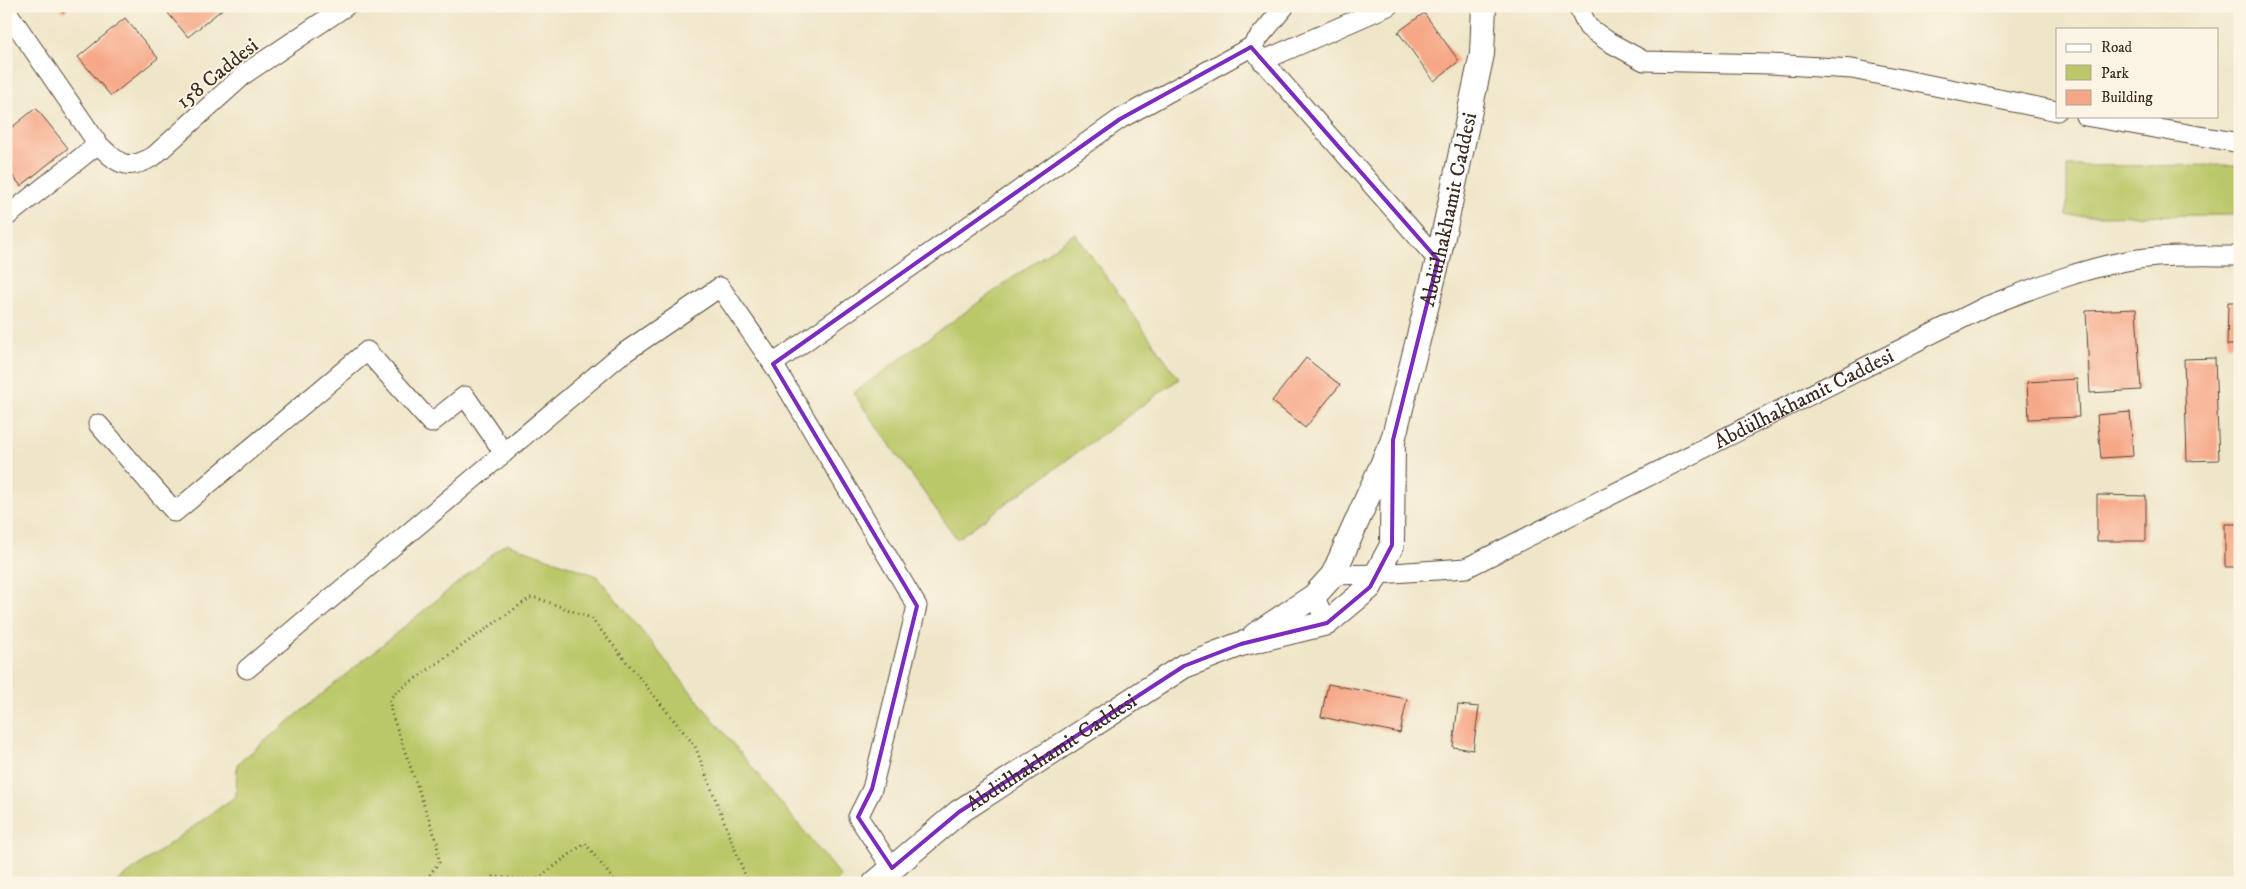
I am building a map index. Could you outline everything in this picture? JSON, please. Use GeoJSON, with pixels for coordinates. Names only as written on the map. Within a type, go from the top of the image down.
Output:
{"type":"FeatureCollection","features":[{"type":"Feature","properties":{"kind":"main road","name":"Abdülhakhamit Caddesi"},"geometry":{"type":"LineString","coordinates":[[1241,644],[1314,596],[1333,575],[1393,440],[1438,260],[1482,54],[1484,6]]}},
{"type":"Feature","properties":{"kind":"main road","name":"Abdülhakhamit Caddesi"},"geometry":{"type":"LineString","coordinates":[[884,876],[959,812],[1184,666],[1241,644],[1327,623],[1370,587],[1392,545],[1393,440]]}},
{"type":"Feature","properties":{"kind":"street","name":"158 Caddesi"},"geometry":{"type":"LineString","coordinates":[[98,144],[116,162],[135,164],[154,156],[246,73],[346,6]]}},
{"type":"Feature","properties":{"kind":"street"},"geometry":{"type":"LineString","coordinates":[[1256,54],[1286,6]]}},
{"type":"Feature","properties":{"kind":"street"},"geometry":{"type":"LineString","coordinates":[[773,364],[1120,119],[1256,54],[1388,6]]}},
{"type":"Feature","properties":{"kind":"street"},"geometry":{"type":"LineString","coordinates":[[1578,6],[1588,27],[1609,42],[1644,61],[1770,64],[1852,69],[2056,111]]}},
{"type":"Feature","properties":{"kind":"street"},"geometry":{"type":"LineString","coordinates":[[6,10],[98,144],[6,217]]}},
{"type":"Feature","properties":{"kind":"street"},"geometry":{"type":"LineString","coordinates":[[1256,54],[1438,260]]}},
{"type":"Feature","properties":{"kind":"street"},"geometry":{"type":"LineString","coordinates":[[2096,118],[2240,143]]}},
{"type":"Feature","properties":{"kind":"street","name":"Abdülhakhamit Caddesi"},"geometry":{"type":"LineString","coordinates":[[1333,575],[1466,568],[1987,306],[2068,275],[2123,261],[2175,256],[2240,256]]}},
{"type":"Feature","properties":{"kind":"street"},"geometry":{"type":"LineString","coordinates":[[247,669],[618,357],[720,287],[773,364],[917,606],[872,789],[858,818],[884,876]]}},
{"type":"Feature","properties":{"kind":"street"},"geometry":{"type":"LineString","coordinates":[[98,424],[175,512],[367,351],[431,423],[465,396],[504,453]]}},
{"type":"Feature","properties":{"kind":"street"},"geometry":{"type":"LineString","coordinates":[[1314,596],[1327,623]]}},
{"type":"Feature","properties":{"kind":"path"},"geometry":{"type":"LineString","coordinates":[[424,883],[436,869],[439,862],[439,852],[391,712],[390,699],[395,693],[530,598],[537,598],[591,618],[696,746],[748,883]]}},
{"type":"Feature","properties":{"kind":"path"},"geometry":{"type":"LineString","coordinates":[[485,883],[494,877],[536,880],[585,843],[616,883]]}},
{"type":"Feature","properties":{"kind":"highlighted area"},"geometry":{"type":"Polygon","coordinates":[[[1251,47],[1438,260],[1393,440],[1392,545],[1370,587],[1327,623],[1241,644],[1184,666],[959,812],[892,868],[858,817],[872,789],[917,606],[773,364],[1120,119],[1251,47]]]}},
{"type":"Feature","properties":{"kind":"green space"},"geometry":{"type":"Polygon","coordinates":[[[2240,165],[2240,215],[2067,216],[2067,166],[2240,165]]]}},
{"type":"Feature","properties":{"kind":"green space"},"geometry":{"type":"Polygon","coordinates":[[[1075,233],[1179,379],[957,539],[853,393],[1075,233]]]}},
{"type":"Feature","properties":{"kind":"green space"},"geometry":{"type":"Polygon","coordinates":[[[506,543],[597,576],[841,877],[834,883],[115,883],[236,796],[237,764],[506,543]]]}},
{"type":"Feature","properties":{"kind":"building"},"geometry":{"type":"Polygon","coordinates":[[[57,6],[71,6],[63,13],[57,6]]]}},
{"type":"Feature","properties":{"kind":"building"},"geometry":{"type":"Polygon","coordinates":[[[162,6],[226,6],[188,37],[162,6]]]}},
{"type":"Feature","properties":{"kind":"building"},"geometry":{"type":"Polygon","coordinates":[[[1424,13],[1459,61],[1434,81],[1398,32],[1424,13]]]}},
{"type":"Feature","properties":{"kind":"building"},"geometry":{"type":"Polygon","coordinates":[[[125,18],[158,58],[111,96],[78,57],[125,18]]]}},
{"type":"Feature","properties":{"kind":"building"},"geometry":{"type":"Polygon","coordinates":[[[36,108],[68,148],[21,186],[6,168],[6,132],[36,108]]]}},
{"type":"Feature","properties":{"kind":"building"},"geometry":{"type":"Polygon","coordinates":[[[2228,302],[2240,302],[2240,345],[2227,345],[2228,302]]]}},
{"type":"Feature","properties":{"kind":"building"},"geometry":{"type":"Polygon","coordinates":[[[2136,309],[2141,390],[2090,393],[2086,311],[2136,309]]]}},
{"type":"Feature","properties":{"kind":"building"},"geometry":{"type":"Polygon","coordinates":[[[1306,358],[1340,385],[1305,428],[1272,401],[1306,358]]]}},
{"type":"Feature","properties":{"kind":"building"},"geometry":{"type":"Polygon","coordinates":[[[2215,358],[2219,460],[2187,461],[2184,359],[2215,358]]]}},
{"type":"Feature","properties":{"kind":"building"},"geometry":{"type":"Polygon","coordinates":[[[2077,379],[2079,417],[2029,419],[2027,382],[2077,379]]]}},
{"type":"Feature","properties":{"kind":"building"},"geometry":{"type":"Polygon","coordinates":[[[2130,412],[2133,456],[2101,458],[2097,415],[2130,412]]]}},
{"type":"Feature","properties":{"kind":"building"},"geometry":{"type":"Polygon","coordinates":[[[2097,495],[2146,496],[2146,541],[2097,541],[2097,495]]]}},
{"type":"Feature","properties":{"kind":"building"},"geometry":{"type":"Polygon","coordinates":[[[2225,524],[2240,524],[2240,567],[2225,567],[2225,524]]]}},
{"type":"Feature","properties":{"kind":"building"},"geometry":{"type":"Polygon","coordinates":[[[1328,684],[1407,699],[1400,733],[1321,717],[1328,684]]]}},
{"type":"Feature","properties":{"kind":"building"},"geometry":{"type":"Polygon","coordinates":[[[1458,705],[1479,707],[1473,750],[1453,747],[1458,705]]]}}]}
